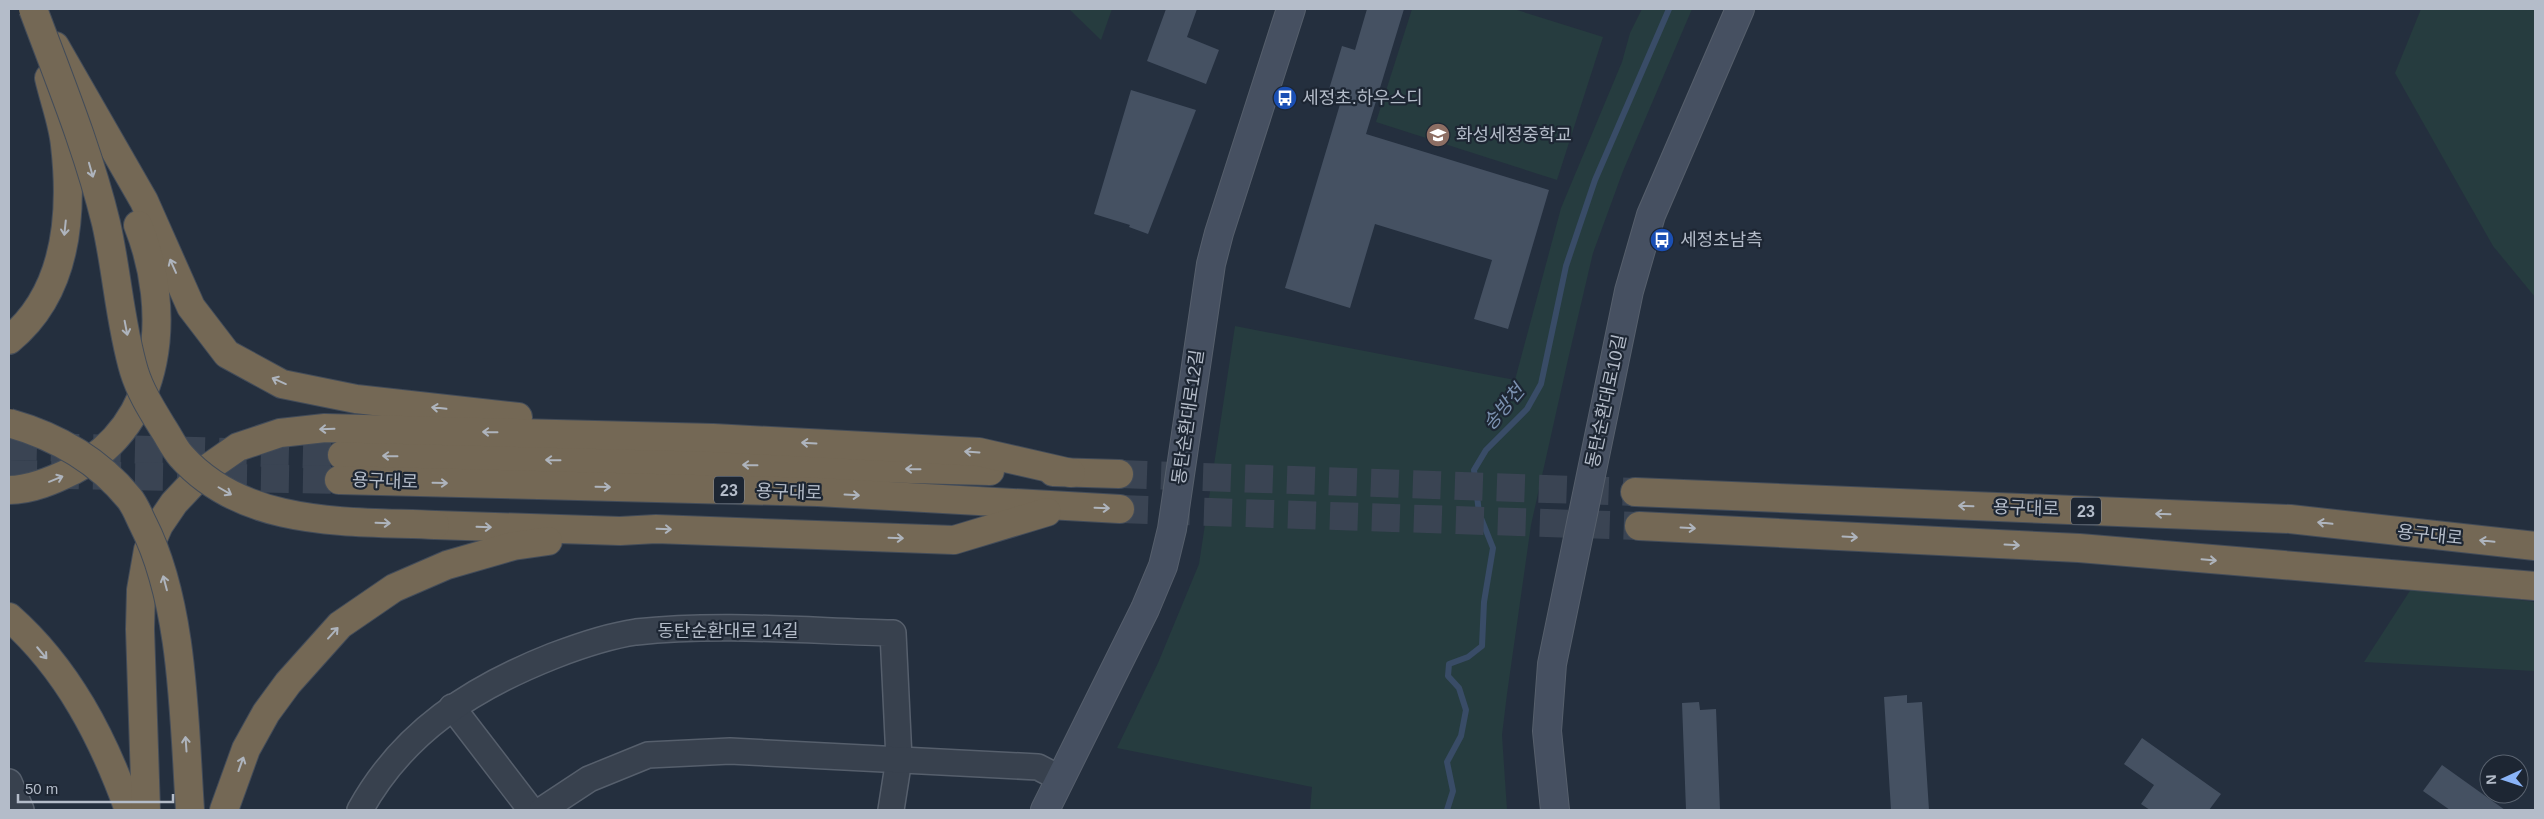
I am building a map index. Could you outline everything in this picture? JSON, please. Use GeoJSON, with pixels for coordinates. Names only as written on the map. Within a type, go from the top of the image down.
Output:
{"type":"FeatureCollection","features":[{"type":"Feature","properties":{"kind":"highway"},"geometry":{"type":"LineString","coordinates":[[9,340],[38,308],[53,282],[63,251],[67,210],[65,144],[33,9]]}},
{"type":"Feature","properties":{"kind":"highway"},"geometry":{"type":"LineString","coordinates":[[33,9],[144,201],[191,307],[227,354],[282,384],[356,399],[713,438]]}},
{"type":"Feature","properties":{"kind":"highway"},"geometry":{"type":"LineString","coordinates":[[9,490],[21,490],[58,479],[87,463],[123,432],[144,394],[156,353],[155,296],[147,249],[126,196],[33,9]]}},
{"type":"Feature","properties":{"kind":"highway"},"geometry":{"type":"LineString","coordinates":[[33,9],[85,149],[104,214],[134,371],[148,404],[181,456],[209,481],[245,502],[287,515],[345,521],[620,531]]}},
{"type":"Feature","properties":{"kind":"highway"},"geometry":{"type":"LineString","coordinates":[[9,423],[46,435],[76,451],[95,466],[130,498],[156,549],[172,607],[183,708],[190,810]]}},
{"type":"Feature","properties":{"kind":"highway"},"geometry":{"type":"LineString","coordinates":[[146,810],[140,629],[141,590],[148,550],[159,525],[174,502],[205,470],[238,447],[280,433],[325,428],[713,438],[979,452],[1071,473]]}},
{"type":"Feature","properties":{"kind":"highway","name":"용구대로"},"geometry":{"type":"LineString","coordinates":[[1119,474],[340,468],[1120,509]]}},
{"type":"Feature","properties":{"kind":"highway","name":"용구대로"},"geometry":{"type":"LineString","coordinates":[[1635,492],[2290,519],[2535,546]]}},
{"type":"Feature","properties":{"kind":"highway"},"geometry":{"type":"LineString","coordinates":[[224,810],[246,749],[266,713],[288,683],[340,625],[394,588],[447,565],[513,546],[620,531],[656,529],[954,540],[1064,507]]}},
{"type":"Feature","properties":{"kind":"highway","name":"23"},"geometry":{"type":"LineString","coordinates":[[1639,526],[2079,548],[2535,586]]}},
{"type":"Feature","properties":{"kind":"highway"},"geometry":{"type":"LineString","coordinates":[[9,617],[23,629],[68,683],[86,712],[114,767],[129,810]]}},
{"type":"Feature","properties":{"kind":"street","name":"동탄순환대로12길"},"geometry":{"type":"LineString","coordinates":[[1045,810],[1163,566],[1172,529],[1211,264],[1219,233],[1291,9]]}},
{"type":"Feature","properties":{"kind":"street","name":"동탄순환대로10길"},"geometry":{"type":"LineString","coordinates":[[1555,810],[1548,731],[1552,664],[1629,291],[1651,215],[1740,9]]}},
{"type":"Feature","properties":{"kind":"street","name":"동탄순환대로 14길"},"geometry":{"type":"LineString","coordinates":[[360,810],[374,784],[409,742],[452,707],[509,673],[579,646],[635,632],[731,629],[893,633],[899,759],[891,810]]}},
{"type":"Feature","properties":{"kind":"street"},"geometry":{"type":"LineString","coordinates":[[452,707],[531,810]]}},
{"type":"Feature","properties":{"kind":"street"},"geometry":{"type":"LineString","coordinates":[[542,810],[589,778],[648,755],[730,751],[1038,767],[1061,779]]}},
{"type":"Feature","properties":{"kind":"street"},"geometry":{"type":"LineString","coordinates":[[9,782],[21,810]]}},
{"type":"Feature","properties":{"kind":"green space"},"geometry":{"type":"Polygon","coordinates":[[[1069,9],[1112,9],[1101,40],[1069,9]]]}},
{"type":"Feature","properties":{"kind":"green space"},"geometry":{"type":"Polygon","coordinates":[[[1412,9],[1514,9],[1603,37],[1557,180],[1376,122],[1412,9]]]}},
{"type":"Feature","properties":{"kind":"green space"},"geometry":{"type":"Polygon","coordinates":[[[1642,9],[1692,9],[1623,171],[1593,253],[1569,355],[1531,525],[1507,694],[1502,735],[1507,810],[1310,810],[1312,787],[1117,748],[1158,663],[1199,564],[1235,326],[1515,380],[1561,208],[1622,62],[1630,33],[1642,9]]]}},
{"type":"Feature","properties":{"kind":"green space"},"geometry":{"type":"Polygon","coordinates":[[[2421,9],[2535,9],[2535,297],[2493,246],[2395,73],[2421,9]]]}},
{"type":"Feature","properties":{"kind":"green space"},"geometry":{"type":"Polygon","coordinates":[[[2413,586],[2535,602],[2535,671],[2364,662],[2413,586]]]}},
{"type":"Feature","properties":{"kind":"building"},"geometry":{"type":"Polygon","coordinates":[[[1166,9],[1197,9],[1187,37],[1219,50],[1206,84],[1147,61],[1166,9]]]}},
{"type":"Feature","properties":{"kind":"building"},"geometry":{"type":"Polygon","coordinates":[[[1367,9],[1404,9],[1366,134],[1549,190],[1508,329],[1474,319],[1492,260],[1375,224],[1350,308],[1285,288],[1341,101],[1327,96],[1342,46],[1355,50],[1367,9]]]}},
{"type":"Feature","properties":{"kind":"building"},"geometry":{"type":"Polygon","coordinates":[[[1131,90],[1196,110],[1148,234],[1129,227],[1130,225],[1094,214],[1131,90]]]}},
{"type":"Feature","properties":{"kind":"building"},"geometry":{"type":"Polygon","coordinates":[[[1907,695],[1907,703],[1922,702],[1929,810],[1891,810],[1884,697],[1907,695]]]}},
{"type":"Feature","properties":{"kind":"building"},"geometry":{"type":"Polygon","coordinates":[[[1699,702],[1700,710],[1716,709],[1720,810],[1686,810],[1682,703],[1699,702]]]}},
{"type":"Feature","properties":{"kind":"building"},"geometry":{"type":"Polygon","coordinates":[[[2142,738],[2221,794],[2209,810],[2150,810],[2141,804],[2154,785],[2124,764],[2142,738]]]}},
{"type":"Feature","properties":{"kind":"building"},"geometry":{"type":"Polygon","coordinates":[[[2442,765],[2479,791],[2479,804],[2497,804],[2505,810],[2450,810],[2423,791],[2442,765]]]}},
{"type":"Feature","properties":{"kind":"waterway","name":"송방천"},"geometry":{"type":"LineString","coordinates":[[1447,810],[1453,791],[1447,762],[1461,736],[1466,710],[1459,688],[1448,676],[1449,664],[1468,657],[1482,646],[1484,602],[1493,548],[1479,513],[1474,470],[1486,450],[1527,409],[1541,384],[1566,266],[1595,180],[1669,9]]}},
{"type":"Feature","properties":{"kind":"tunnel"},"geometry":{"type":"LineString","coordinates":[[9,446],[342,455]]}},
{"type":"Feature","properties":{"kind":"tunnel"},"geometry":{"type":"LineString","coordinates":[[9,474],[339,480]]}},
{"type":"Feature","properties":{"kind":"tunnel"},"geometry":{"type":"LineString","coordinates":[[1119,474],[1635,492]]}},
{"type":"Feature","properties":{"kind":"tunnel"},"geometry":{"type":"LineString","coordinates":[[1120,509],[1639,526]]}},
{"type":"Feature","properties":{"kind":"place","name":"세정초.하우스디"},"geometry":{"type":"Point","coordinates":[1285,98]}},
{"type":"Feature","properties":{"kind":"place","name":"화성세정중학교"},"geometry":{"type":"Point","coordinates":[1438,135]}},
{"type":"Feature","properties":{"kind":"place","name":"세정초남측"},"geometry":{"type":"Point","coordinates":[1662,240]}}]}
